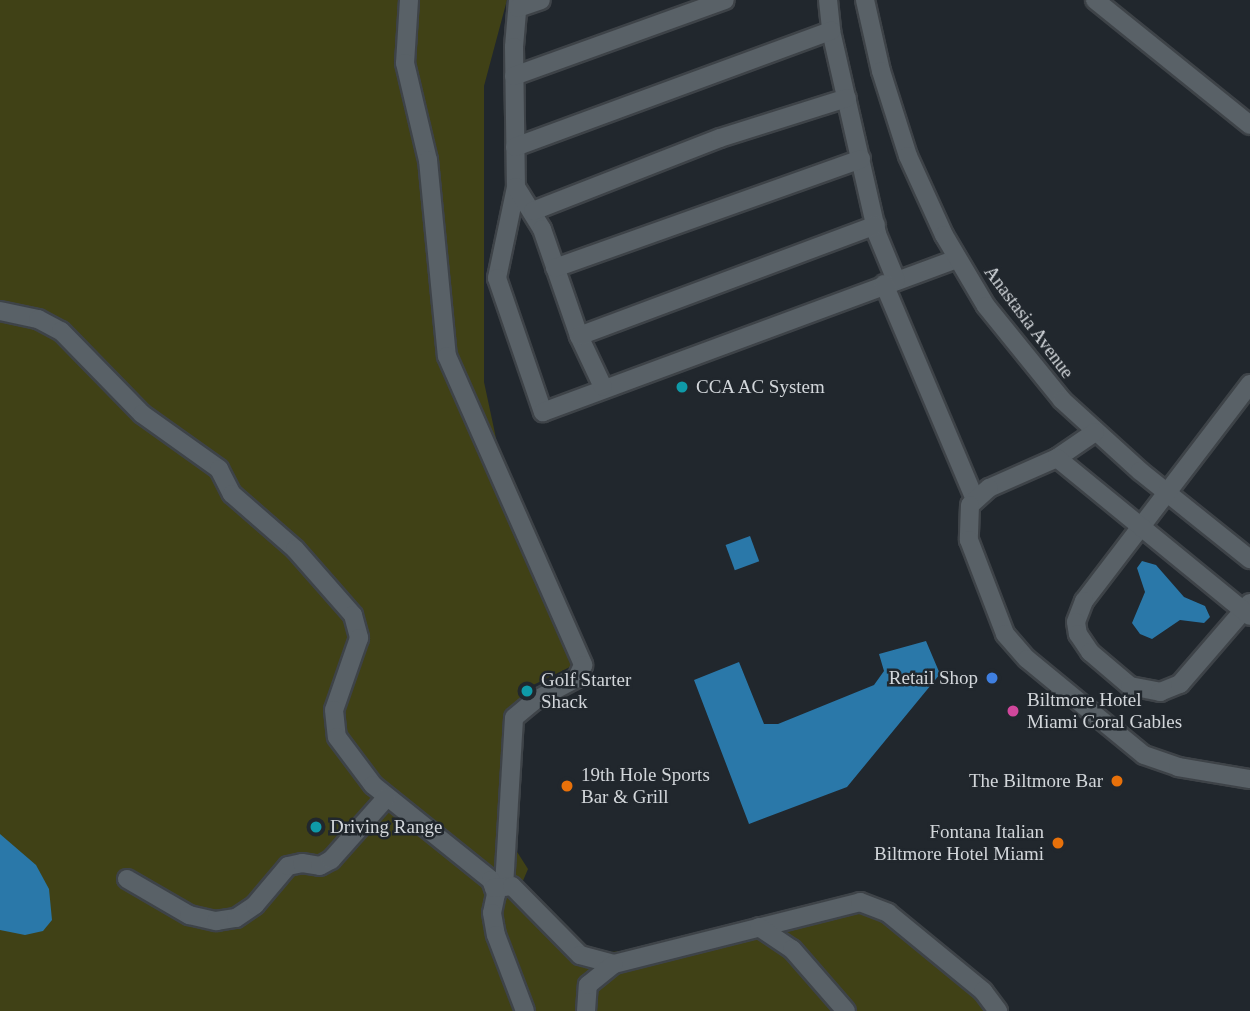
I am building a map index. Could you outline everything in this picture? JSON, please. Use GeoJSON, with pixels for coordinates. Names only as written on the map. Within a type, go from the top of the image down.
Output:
{"type":"FeatureCollection","features":[{"type":"Feature","properties":{"kind":"street"},"geometry":{"type":"LineString","coordinates":[[410,0],[405,63],[428,160],[447,356],[583,666],[577,678],[514,718],[496,935],[517,1006]]}},
{"type":"Feature","properties":{"kind":"street"},"geometry":{"type":"LineString","coordinates":[[541,0],[518,4],[514,76],[516,187],[497,278],[543,412],[603,387],[957,259]]}},
{"type":"Feature","properties":{"kind":"street"},"geometry":{"type":"LineString","coordinates":[[514,76],[724,0]]}},
{"type":"Feature","properties":{"kind":"street"},"geometry":{"type":"LineString","coordinates":[[828,0],[831,31],[890,282],[943,430],[975,499]]}},
{"type":"Feature","properties":{"kind":"street","name":"Anastasia Avenue"},"geometry":{"type":"LineString","coordinates":[[865,0],[898,130],[957,259],[1030,364],[1095,432],[1250,559]]}},
{"type":"Feature","properties":{"kind":"street"},"geometry":{"type":"LineString","coordinates":[[1095,0],[1250,125]]}},
{"type":"Feature","properties":{"kind":"street"},"geometry":{"type":"LineString","coordinates":[[516,147],[831,31]]}},
{"type":"Feature","properties":{"kind":"street"},"geometry":{"type":"LineString","coordinates":[[533,211],[720,138],[847,98]]}},
{"type":"Feature","properties":{"kind":"street"},"geometry":{"type":"LineString","coordinates":[[555,268],[861,159]]}},
{"type":"Feature","properties":{"kind":"street"},"geometry":{"type":"LineString","coordinates":[[516,187],[533,211],[579,336],[603,387]]}},
{"type":"Feature","properties":{"kind":"street"},"geometry":{"type":"LineString","coordinates":[[579,336],[876,225]]}},
{"type":"Feature","properties":{"kind":"street"},"geometry":{"type":"LineString","coordinates":[[0,311],[38,319],[61,331],[142,414],[219,469],[232,494],[295,549],[347,608],[359,638],[334,709],[337,737],[353,764],[387,797],[499,888]]}},
{"type":"Feature","properties":{"kind":"street"},"geometry":{"type":"LineString","coordinates":[[1057,458],[1142,528],[1248,610],[1180,684],[1149,693],[1130,686],[1090,652],[1078,634],[1076,622],[1084,601],[1142,528],[1250,384]]}},
{"type":"Feature","properties":{"kind":"street"},"geometry":{"type":"LineString","coordinates":[[1095,432],[1057,458],[989,488],[975,499],[966,515],[969,540],[1004,634],[1017,650],[1144,755],[1178,767],[1250,779]]}},
{"type":"Feature","properties":{"kind":"street"},"geometry":{"type":"LineString","coordinates":[[127,880],[189,915],[216,921],[236,918],[255,905],[288,866],[302,863],[320,866],[331,860],[387,797]]}},
{"type":"Feature","properties":{"kind":"street"},"geometry":{"type":"LineString","coordinates":[[499,888],[512,886],[580,956],[614,964]]}},
{"type":"Feature","properties":{"kind":"street"},"geometry":{"type":"LineString","coordinates":[[586,1011],[588,985],[614,964],[860,902],[888,912],[983,991],[998,1011]]}},
{"type":"Feature","properties":{"kind":"street"},"geometry":{"type":"LineString","coordinates":[[759,927],[792,949],[846,1011]]}},
{"type":"Feature","properties":{"kind":"shaded area"},"geometry":{"type":"Polygon","coordinates":[[[0,0],[507,0],[484,86],[484,382],[509,499],[576,664],[527,688],[522,707],[514,847],[528,869],[522,883],[580,950],[594,953],[640,950],[861,894],[1001,1011],[0,1011],[0,0]]]}},
{"type":"Feature","properties":{"kind":"water"},"geometry":{"type":"Polygon","coordinates":[[[750,536],[759,561],[735,570],[726,545],[750,536]]]}},
{"type":"Feature","properties":{"kind":"water"},"geometry":{"type":"Polygon","coordinates":[[[1142,561],[1156,565],[1184,597],[1205,606],[1210,617],[1204,623],[1180,620],[1152,639],[1140,634],[1132,623],[1145,592],[1137,568],[1142,561]]]}},
{"type":"Feature","properties":{"kind":"water"},"geometry":{"type":"Polygon","coordinates":[[[926,641],[940,674],[847,787],[749,824],[694,680],[739,662],[764,724],[778,724],[874,685],[884,671],[879,654],[926,641]]]}},
{"type":"Feature","properties":{"kind":"water"},"geometry":{"type":"Polygon","coordinates":[[[0,834],[36,865],[49,889],[52,920],[43,931],[25,935],[0,930],[0,834]]]}},
{"type":"Feature","properties":{"kind":"place","name":"CCA AC System"},"geometry":{"type":"Point","coordinates":[682,387]}},
{"type":"Feature","properties":{"kind":"place","name":"Retail Shop"},"geometry":{"type":"Point","coordinates":[992,678]}},
{"type":"Feature","properties":{"kind":"place","name":"Golf Starter Shack"},"geometry":{"type":"Point","coordinates":[527,691]}},
{"type":"Feature","properties":{"kind":"place","name":"Biltmore Hotel Miami Coral Gables"},"geometry":{"type":"Point","coordinates":[1013,711]}},
{"type":"Feature","properties":{"kind":"place","name":"The Biltmore Bar"},"geometry":{"type":"Point","coordinates":[1117,781]}},
{"type":"Feature","properties":{"kind":"place","name":"19th Hole Sports Bar & Grill"},"geometry":{"type":"Point","coordinates":[567,786]}},
{"type":"Feature","properties":{"kind":"place","name":"Driving Range"},"geometry":{"type":"Point","coordinates":[316,827]}},
{"type":"Feature","properties":{"kind":"place","name":"Fontana Italian Biltmore Hotel Miami"},"geometry":{"type":"Point","coordinates":[1058,843]}}]}
